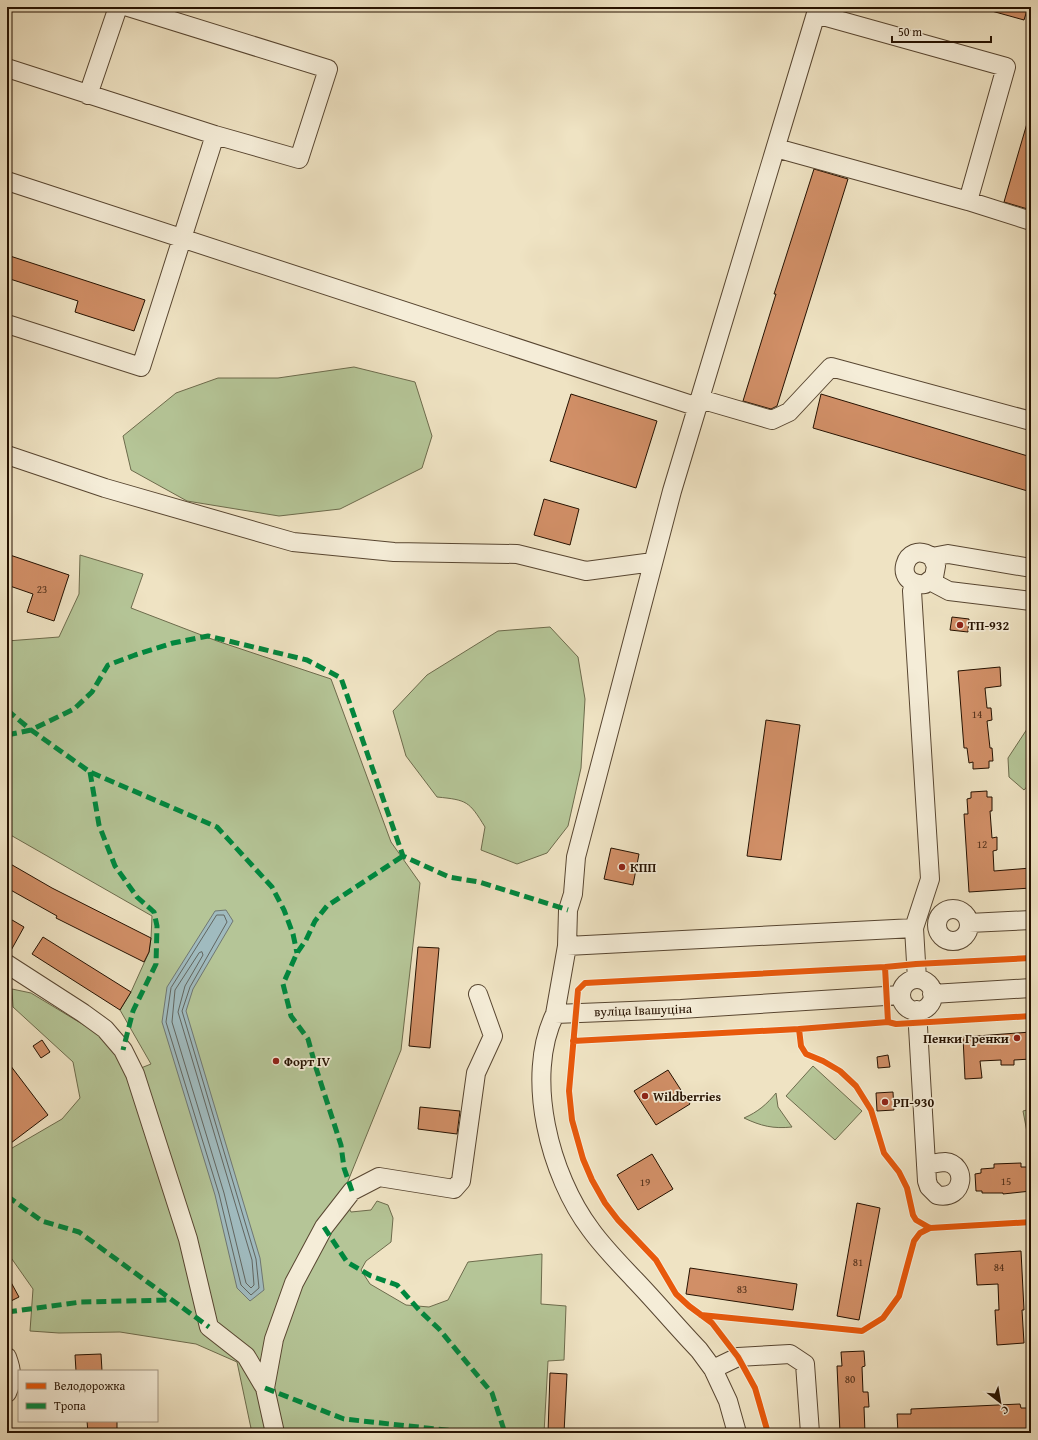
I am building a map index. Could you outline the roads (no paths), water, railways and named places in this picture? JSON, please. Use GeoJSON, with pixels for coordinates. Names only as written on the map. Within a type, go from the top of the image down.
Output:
{"type":"FeatureCollection","features":[{"type":"Feature","properties":{"kind":"street"},"geometry":{"type":"LineString","coordinates":[[88,95],[118,7]]}},
{"type":"Feature","properties":{"kind":"street"},"geometry":{"type":"LineString","coordinates":[[7,68],[216,135],[299,159],[328,69],[128,7]]}},
{"type":"Feature","properties":{"kind":"street"},"geometry":{"type":"LineString","coordinates":[[737,1433],[728,1401],[713,1368],[699,1350],[590,1230],[571,1198],[556,1164],[544,1121],[541,1084],[545,1040],[549,1026],[555,1014],[567,946],[568,910],[573,894],[576,857],[672,490],[817,10],[1006,67],[968,201]]}},
{"type":"Feature","properties":{"kind":"street"},"geometry":{"type":"LineString","coordinates":[[7,324],[141,367],[216,135]]}},
{"type":"Feature","properties":{"kind":"street"},"geometry":{"type":"LineString","coordinates":[[776,148],[968,201],[1031,222]]}},
{"type":"Feature","properties":{"kind":"street"},"geometry":{"type":"LineString","coordinates":[[7,181],[699,403],[772,420],[789,412],[831,367],[1031,421]]}},
{"type":"Feature","properties":{"kind":"street"},"geometry":{"type":"LineString","coordinates":[[7,456],[105,488],[293,542],[394,552],[517,554],[586,571],[653,562]]}},
{"type":"Feature","properties":{"kind":"street"},"geometry":{"type":"LineString","coordinates":[[1031,568],[948,554],[932,556],[922,552],[916,552],[911,555],[905,564],[906,575],[909,580],[922,582],[949,591],[1031,601]]}},
{"type":"Feature","properties":{"kind":"street"},"geometry":{"type":"LineString","coordinates":[[917,979],[914,928],[930,879],[912,592],[922,582],[934,577],[936,566],[932,556]]}},
{"type":"Feature","properties":{"kind":"street"},"geometry":{"type":"LineString","coordinates":[[969,923],[1031,920]]}},
{"type":"Feature","properties":{"kind":"street"},"geometry":{"type":"LineString","coordinates":[[567,946],[914,928]]}},
{"type":"Feature","properties":{"kind":"street"},"geometry":{"type":"LineString","coordinates":[[8,967],[83,1013],[105,1030],[123,1050],[135,1074],[188,1240],[209,1327],[246,1356],[265,1388],[275,1433]]}},
{"type":"Feature","properties":{"kind":"street"},"geometry":{"type":"LineString","coordinates":[[917,979],[927,983],[931,988],[932,994],[932,1000],[923,1009],[911,1010],[902,1002],[902,989],[910,980],[917,979]]}},
{"type":"Feature","properties":{"kind":"street"},"geometry":{"type":"LineString","coordinates":[[932,994],[1031,988]]}},
{"type":"Feature","properties":{"kind":"street"},"geometry":{"type":"LineString","coordinates":[[265,1388],[274,1339],[294,1283],[324,1227],[352,1190],[379,1177],[454,1189],[461,1181],[476,1073],[493,1036],[478,994]]}},
{"type":"Feature","properties":{"kind":"street","name":"вуліца Івашуціна"},"geometry":{"type":"LineString","coordinates":[[555,1014],[681,1009],[901,995]]}},
{"type":"Feature","properties":{"kind":"street"},"geometry":{"type":"LineString","coordinates":[[917,1010],[926,1165]]}},
{"type":"Feature","properties":{"kind":"street"},"geometry":{"type":"LineString","coordinates":[[713,1368],[738,1357],[790,1354],[805,1364],[810,1433]]}},
{"type":"Feature","properties":{"kind":"street"},"geometry":{"type":"LineString","coordinates":[[7,1357],[11,1366],[12,1381],[7,1393]]}},
{"type":"Feature","properties":{"kind":"water"},"geometry":{"type":"Polygon","coordinates":[[[226,910],[233,921],[193,989],[186,1011],[260,1258],[264,1290],[250,1301],[237,1288],[215,1195],[162,1022],[167,987],[215,911],[226,910]]]}},
{"type":"Feature","properties":{"kind":"place","name":"ТП-932"},"geometry":{"type":"Point","coordinates":[960,625]}},
{"type":"Feature","properties":{"kind":"place","name":"КПП"},"geometry":{"type":"Point","coordinates":[622,867]}},
{"type":"Feature","properties":{"kind":"place","name":"Пенки Гренки"},"geometry":{"type":"Point","coordinates":[1017,1038]}},
{"type":"Feature","properties":{"kind":"place","name":"Форт IV"},"geometry":{"type":"Point","coordinates":[276,1061]}},
{"type":"Feature","properties":{"kind":"place","name":"Wildberries"},"geometry":{"type":"Point","coordinates":[645,1096]}},
{"type":"Feature","properties":{"kind":"place","name":"РП-930"},"geometry":{"type":"Point","coordinates":[885,1102]}}]}
